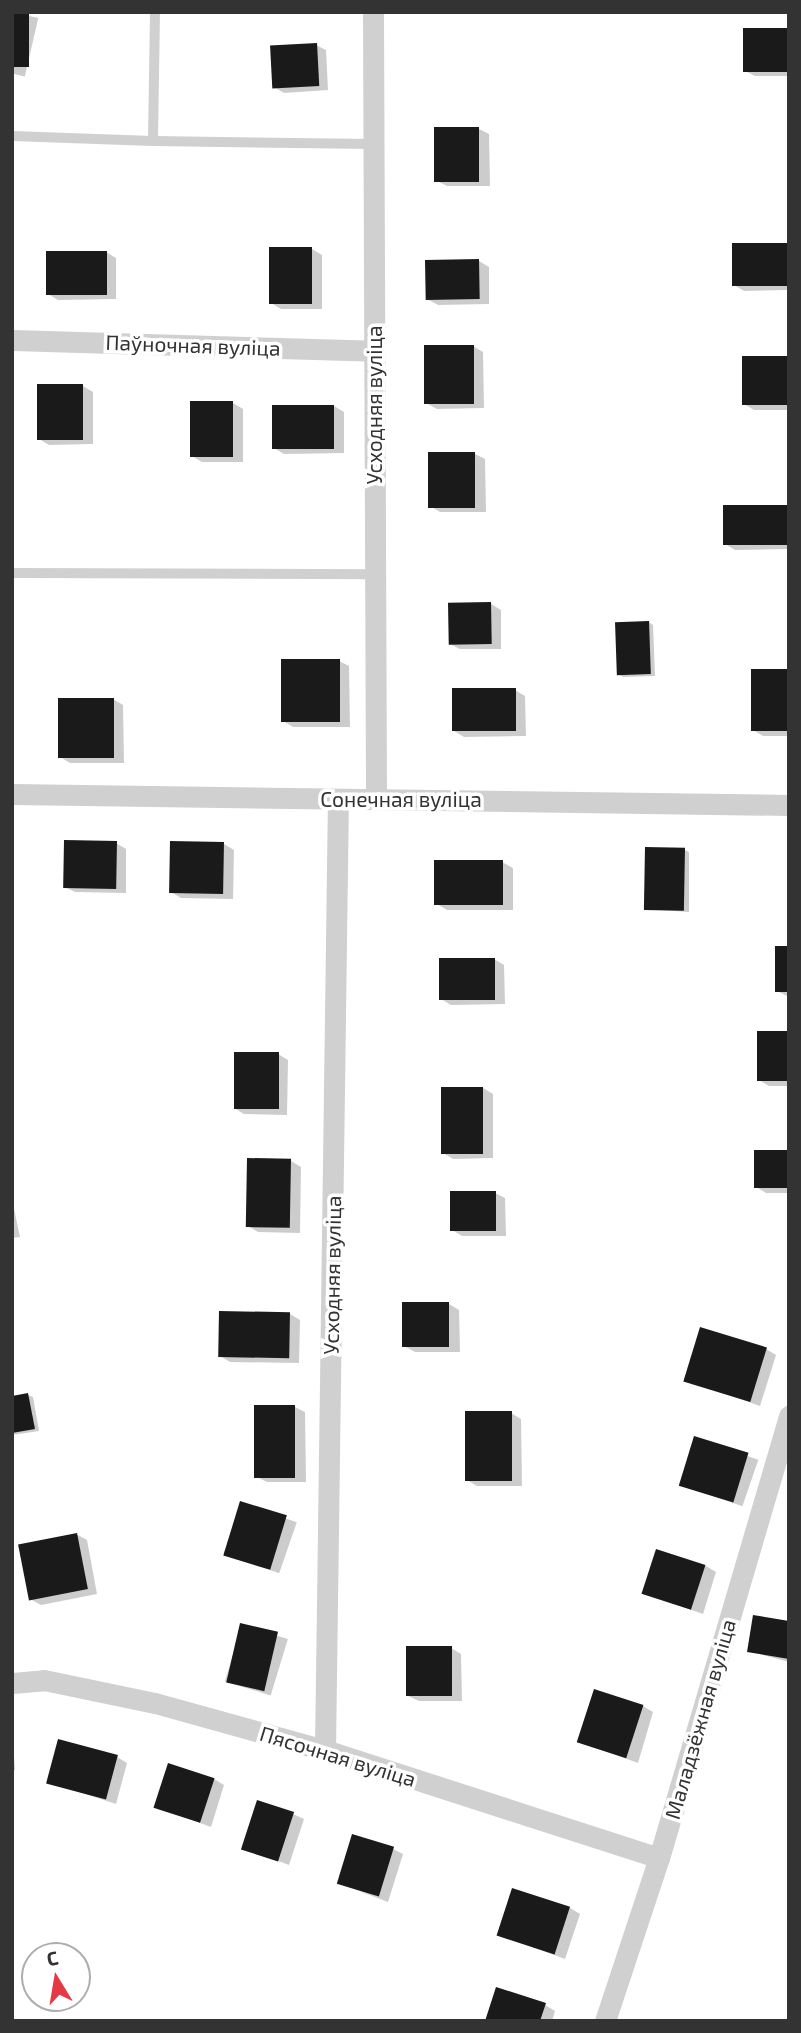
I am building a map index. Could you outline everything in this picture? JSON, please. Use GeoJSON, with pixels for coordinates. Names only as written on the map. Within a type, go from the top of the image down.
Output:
{"type":"FeatureCollection","features":[{"type":"Feature","properties":{"kind":"street","name":"Усходняя вуліца"},"geometry":{"type":"LineString","coordinates":[[373,12],[376,797]]}},
{"type":"Feature","properties":{"kind":"street","name":"Паўночная вуліца"},"geometry":{"type":"LineString","coordinates":[[12,340],[374,351]]}},
{"type":"Feature","properties":{"kind":"street","name":"Сонечная вуліца"},"geometry":{"type":"LineString","coordinates":[[12,794],[338,800],[376,797],[789,805]]}},
{"type":"Feature","properties":{"kind":"street","name":"Усходняя вуліца"},"geometry":{"type":"LineString","coordinates":[[325,1750],[338,800]]}},
{"type":"Feature","properties":{"kind":"street","name":"Маладзёжная вуліца"},"geometry":{"type":"LineString","coordinates":[[605,2021],[659,1858],[789,1416]]}},
{"type":"Feature","properties":{"kind":"street","name":"Пясочная вуліца"},"geometry":{"type":"LineString","coordinates":[[12,1683],[44,1680],[155,1703],[325,1750],[659,1858]]}},
{"type":"Feature","properties":{"kind":"lane"},"geometry":{"type":"LineString","coordinates":[[153,141],[155,12]]}},
{"type":"Feature","properties":{"kind":"lane"},"geometry":{"type":"LineString","coordinates":[[12,136],[373,144]]}},
{"type":"Feature","properties":{"kind":"lane"},"geometry":{"type":"LineString","coordinates":[[12,573],[375,574]]}},
{"type":"Feature","properties":{"kind":"building"},"geometry":{"type":"Polygon","coordinates":[[[12,12],[29,12],[29,67],[12,67],[12,12]]]}},
{"type":"Feature","properties":{"kind":"building"},"geometry":{"type":"Polygon","coordinates":[[[743,28],[789,28],[789,72],[743,72],[743,28]]]}},
{"type":"Feature","properties":{"kind":"building"},"geometry":{"type":"Polygon","coordinates":[[[317,43],[319,86],[272,88],[270,45],[317,43]]]}},
{"type":"Feature","properties":{"kind":"building"},"geometry":{"type":"Polygon","coordinates":[[[434,127],[479,127],[479,182],[434,182],[434,127]]]}},
{"type":"Feature","properties":{"kind":"building"},"geometry":{"type":"Polygon","coordinates":[[[732,243],[789,243],[789,286],[732,286],[732,243]]]}},
{"type":"Feature","properties":{"kind":"building"},"geometry":{"type":"Polygon","coordinates":[[[269,247],[312,247],[312,304],[269,304],[269,247]]]}},
{"type":"Feature","properties":{"kind":"building"},"geometry":{"type":"Polygon","coordinates":[[[46,251],[107,251],[107,295],[46,295],[46,251]]]}},
{"type":"Feature","properties":{"kind":"building"},"geometry":{"type":"Polygon","coordinates":[[[479,259],[480,299],[426,300],[425,260],[479,259]]]}},
{"type":"Feature","properties":{"kind":"building"},"geometry":{"type":"Polygon","coordinates":[[[424,345],[474,345],[474,404],[424,404],[424,345]]]}},
{"type":"Feature","properties":{"kind":"building"},"geometry":{"type":"Polygon","coordinates":[[[742,356],[789,356],[789,405],[742,405],[742,356]]]}},
{"type":"Feature","properties":{"kind":"building"},"geometry":{"type":"Polygon","coordinates":[[[37,384],[83,384],[83,440],[37,440],[37,384]]]}},
{"type":"Feature","properties":{"kind":"building"},"geometry":{"type":"Polygon","coordinates":[[[190,401],[233,401],[233,457],[190,457],[190,401]]]}},
{"type":"Feature","properties":{"kind":"building"},"geometry":{"type":"Polygon","coordinates":[[[272,405],[334,405],[334,449],[272,449],[272,405]]]}},
{"type":"Feature","properties":{"kind":"building"},"geometry":{"type":"Polygon","coordinates":[[[428,452],[475,452],[475,508],[428,508],[428,452]]]}},
{"type":"Feature","properties":{"kind":"building"},"geometry":{"type":"Polygon","coordinates":[[[723,505],[789,505],[789,545],[723,545],[723,505]]]}},
{"type":"Feature","properties":{"kind":"building"},"geometry":{"type":"Polygon","coordinates":[[[491,602],[492,644],[449,645],[448,603],[491,602]]]}},
{"type":"Feature","properties":{"kind":"building"},"geometry":{"type":"Polygon","coordinates":[[[649,621],[651,674],[617,675],[615,622],[649,621]]]}},
{"type":"Feature","properties":{"kind":"building"},"geometry":{"type":"Polygon","coordinates":[[[281,659],[340,659],[340,722],[281,722],[281,659]]]}},
{"type":"Feature","properties":{"kind":"building"},"geometry":{"type":"Polygon","coordinates":[[[751,669],[789,669],[789,731],[751,731],[751,669]]]}},
{"type":"Feature","properties":{"kind":"building"},"geometry":{"type":"Polygon","coordinates":[[[452,688],[516,688],[516,731],[452,731],[452,688]]]}},
{"type":"Feature","properties":{"kind":"building"},"geometry":{"type":"Polygon","coordinates":[[[58,698],[114,698],[114,758],[58,758],[58,698]]]}},
{"type":"Feature","properties":{"kind":"building"},"geometry":{"type":"Polygon","coordinates":[[[64,840],[117,841],[116,889],[63,888],[64,840]]]}},
{"type":"Feature","properties":{"kind":"building"},"geometry":{"type":"Polygon","coordinates":[[[170,841],[224,842],[223,894],[169,893],[170,841]]]}},
{"type":"Feature","properties":{"kind":"building"},"geometry":{"type":"Polygon","coordinates":[[[645,847],[685,848],[684,911],[644,910],[645,847]]]}},
{"type":"Feature","properties":{"kind":"building"},"geometry":{"type":"Polygon","coordinates":[[[434,860],[503,860],[503,905],[434,905],[434,860]]]}},
{"type":"Feature","properties":{"kind":"building"},"geometry":{"type":"Polygon","coordinates":[[[775,946],[789,946],[789,992],[775,992],[775,946]]]}},
{"type":"Feature","properties":{"kind":"building"},"geometry":{"type":"Polygon","coordinates":[[[439,958],[495,958],[495,1000],[439,1000],[439,958]]]}},
{"type":"Feature","properties":{"kind":"building"},"geometry":{"type":"Polygon","coordinates":[[[757,1031],[789,1031],[789,1081],[757,1081],[757,1031]]]}},
{"type":"Feature","properties":{"kind":"building"},"geometry":{"type":"Polygon","coordinates":[[[234,1052],[279,1052],[279,1109],[234,1109],[234,1052]]]}},
{"type":"Feature","properties":{"kind":"building"},"geometry":{"type":"Polygon","coordinates":[[[441,1087],[483,1087],[483,1154],[441,1154],[441,1087]]]}},
{"type":"Feature","properties":{"kind":"building"},"geometry":{"type":"Polygon","coordinates":[[[754,1150],[789,1150],[789,1188],[754,1188],[754,1150]]]}},
{"type":"Feature","properties":{"kind":"building"},"geometry":{"type":"Polygon","coordinates":[[[247,1158],[291,1159],[290,1228],[246,1227],[247,1158]]]}},
{"type":"Feature","properties":{"kind":"building"},"geometry":{"type":"Polygon","coordinates":[[[450,1191],[496,1191],[496,1231],[450,1231],[450,1191]]]}},
{"type":"Feature","properties":{"kind":"building"},"geometry":{"type":"Polygon","coordinates":[[[402,1302],[449,1302],[449,1347],[402,1347],[402,1302]]]}},
{"type":"Feature","properties":{"kind":"building"},"geometry":{"type":"Polygon","coordinates":[[[219,1311],[290,1312],[289,1358],[218,1357],[219,1311]]]}},
{"type":"Feature","properties":{"kind":"building"},"geometry":{"type":"Polygon","coordinates":[[[700,1327],[767,1347],[750,1402],[683,1382],[700,1327]]]}},
{"type":"Feature","properties":{"kind":"building"},"geometry":{"type":"Polygon","coordinates":[[[28,1393],[35,1429],[12,1433],[12,1396],[28,1393]]]}},
{"type":"Feature","properties":{"kind":"building"},"geometry":{"type":"Polygon","coordinates":[[[254,1405],[295,1405],[295,1478],[254,1478],[254,1405]]]}},
{"type":"Feature","properties":{"kind":"building"},"geometry":{"type":"Polygon","coordinates":[[[465,1411],[512,1411],[512,1481],[465,1481],[465,1411]]]}},
{"type":"Feature","properties":{"kind":"building"},"geometry":{"type":"Polygon","coordinates":[[[694,1436],[749,1453],[733,1502],[679,1486],[694,1436]]]}},
{"type":"Feature","properties":{"kind":"building"},"geometry":{"type":"Polygon","coordinates":[[[240,1501],[287,1515],[270,1570],[223,1556],[240,1501]]]}},
{"type":"Feature","properties":{"kind":"building"},"geometry":{"type":"Polygon","coordinates":[[[77,1533],[88,1589],[29,1600],[18,1544],[77,1533]]]}},
{"type":"Feature","properties":{"kind":"building"},"geometry":{"type":"Polygon","coordinates":[[[656,1549],[705,1565],[691,1610],[641,1594],[656,1549]]]}},
{"type":"Feature","properties":{"kind":"building"},"geometry":{"type":"Polygon","coordinates":[[[753,1615],[789,1621],[789,1659],[747,1652],[753,1615]]]}},
{"type":"Feature","properties":{"kind":"building"},"geometry":{"type":"Polygon","coordinates":[[[240,1623],[278,1632],[264,1691],[226,1682],[240,1623]]]}},
{"type":"Feature","properties":{"kind":"building"},"geometry":{"type":"Polygon","coordinates":[[[406,1646],[452,1646],[452,1696],[406,1696],[406,1646]]]}},
{"type":"Feature","properties":{"kind":"building"},"geometry":{"type":"Polygon","coordinates":[[[594,1689],[643,1705],[626,1758],[577,1742],[594,1689]]]}},
{"type":"Feature","properties":{"kind":"building"},"geometry":{"type":"Polygon","coordinates":[[[58,1739],[118,1755],[106,1799],[46,1783],[58,1739]]]}},
{"type":"Feature","properties":{"kind":"building"},"geometry":{"type":"Polygon","coordinates":[[[168,1763],[215,1778],[200,1823],[153,1808],[168,1763]]]}},
{"type":"Feature","properties":{"kind":"building"},"geometry":{"type":"Polygon","coordinates":[[[257,1800],[294,1812],[278,1862],[241,1849],[257,1800]]]}},
{"type":"Feature","properties":{"kind":"building"},"geometry":{"type":"Polygon","coordinates":[[[352,1834],[394,1847],[379,1897],[337,1884],[352,1834]]]}},
{"type":"Feature","properties":{"kind":"building"},"geometry":{"type":"Polygon","coordinates":[[[512,1888],[570,1907],[555,1954],[497,1936],[512,1888]]]}},
{"type":"Feature","properties":{"kind":"building"},"geometry":{"type":"Polygon","coordinates":[[[496,1987],[546,2003],[540,2021],[485,2021],[496,1987]]]}}]}
